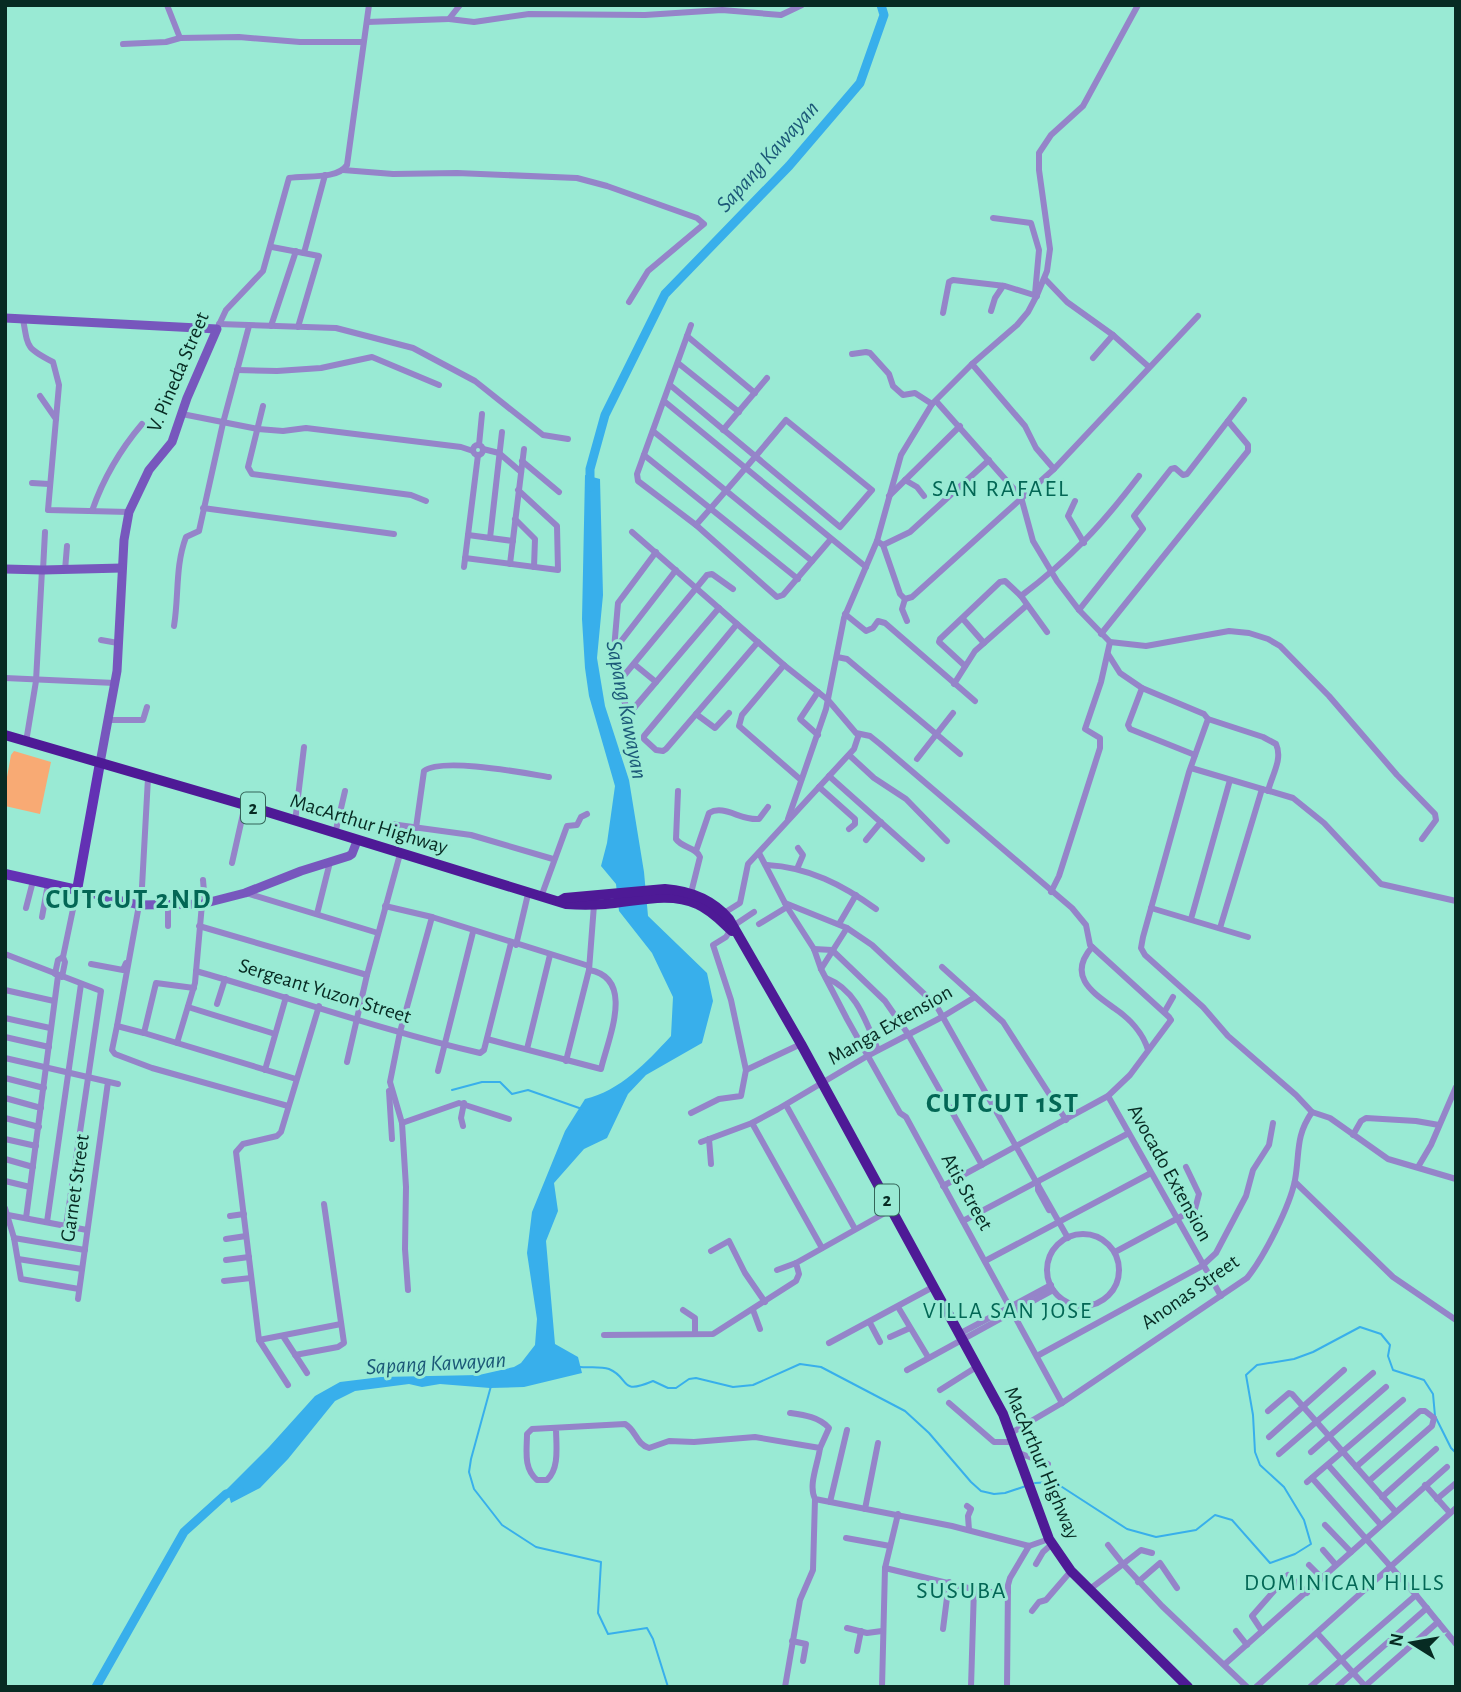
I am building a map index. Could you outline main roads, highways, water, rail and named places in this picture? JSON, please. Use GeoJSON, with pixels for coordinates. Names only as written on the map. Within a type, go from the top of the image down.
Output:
{"type":"FeatureCollection","features":[{"type":"Feature","properties":{"kind":"highway","name":"MacArthur Highway"},"geometry":{"type":"LineString","coordinates":[[5,735],[245,805],[566,904],[666,893],[691,893],[713,904],[724,913],[801,1044],[978,1366],[1014,1442],[1050,1541],[1071,1571],[1188,1687]]}},
{"type":"Feature","properties":{"kind":"highway","name":"MacArthur Highway"},"geometry":{"type":"LineString","coordinates":[[666,893],[710,911],[733,929]]}},
{"type":"Feature","properties":{"kind":"main road","name":"V. Pineda Street"},"geometry":{"type":"LineString","coordinates":[[5,874],[76,890],[100,764]]}},
{"type":"Feature","properties":{"kind":"water"},"geometry":{"type":"Polygon","coordinates":[[[585,475],[600,479],[603,595],[597,658],[605,706],[629,780],[644,872],[648,916],[707,973],[713,1001],[702,1043],[646,1075],[628,1094],[607,1138],[584,1149],[554,1183],[558,1211],[546,1241],[555,1344],[578,1357],[582,1373],[524,1387],[490,1388],[440,1384],[422,1387],[409,1384],[355,1391],[335,1401],[288,1459],[260,1488],[231,1503],[227,1489],[315,1396],[340,1382],[381,1377],[479,1375],[521,1363],[535,1345],[537,1319],[527,1253],[532,1212],[565,1131],[585,1099],[621,1082],[671,1036],[673,997],[652,953],[619,911],[616,884],[601,866],[615,786],[589,696],[585,668],[582,619],[585,475]]]}},
{"type":"Feature","properties":{"kind":"waterway","name":"Sapang Kawayan"},"geometry":{"type":"LineString","coordinates":[[590,487],[590,469],[605,415],[665,294],[789,166],[860,83],[884,15],[881,5]]}},
{"type":"Feature","properties":{"kind":"waterway"},"geometry":{"type":"LineString","coordinates":[[452,1090],[482,1082],[500,1082],[512,1094],[528,1090],[582,1109]]}},
{"type":"Feature","properties":{"kind":"waterway"},"geometry":{"type":"LineString","coordinates":[[1035,1483],[1052,1482],[1059,1485],[1127,1529],[1156,1537],[1196,1530],[1215,1515],[1232,1520],[1270,1563],[1295,1554],[1311,1544],[1304,1520],[1284,1487],[1260,1465],[1255,1452],[1253,1415],[1246,1375],[1257,1365],[1294,1359],[1313,1352],[1360,1327],[1381,1334],[1390,1345],[1388,1356],[1393,1370],[1424,1380],[1433,1394],[1435,1416],[1456,1453]]}},
{"type":"Feature","properties":{"kind":"waterway"},"geometry":{"type":"LineString","coordinates":[[580,1367],[609,1369],[629,1386],[653,1381],[668,1388],[676,1388],[689,1379],[696,1378],[733,1387],[753,1385],[800,1364],[821,1367],[905,1411],[929,1433],[981,1491],[1005,1493],[1026,1486]]}},
{"type":"Feature","properties":{"kind":"waterway"},"geometry":{"type":"LineString","coordinates":[[491,1386],[471,1459],[469,1472],[474,1489],[502,1525],[536,1547],[601,1562],[598,1613],[608,1634],[647,1628],[668,1687]]}},
{"type":"Feature","properties":{"kind":"waterway","name":"Sapang Kawayan"},"geometry":{"type":"LineString","coordinates":[[96,1687],[184,1532],[226,1494],[239,1490]]}},
{"type":"Feature","properties":{"kind":"district","name":"SAN RAFAEL"},"geometry":{"type":"Point","coordinates":[1001,489]}},
{"type":"Feature","properties":{"kind":"district","name":"CUTCUT 2ND"},"geometry":{"type":"Point","coordinates":[129,900]}},
{"type":"Feature","properties":{"kind":"district","name":"CUTCUT 1ST"},"geometry":{"type":"Point","coordinates":[1003,1104]}},
{"type":"Feature","properties":{"kind":"district","name":"VILLA SAN JOSE"},"geometry":{"type":"Point","coordinates":[1008,1311]}},
{"type":"Feature","properties":{"kind":"district","name":"DOMINICAN HILLS"},"geometry":{"type":"Point","coordinates":[1345,1583]}},
{"type":"Feature","properties":{"kind":"district","name":"SUSUBA"},"geometry":{"type":"Point","coordinates":[962,1591]}}]}
